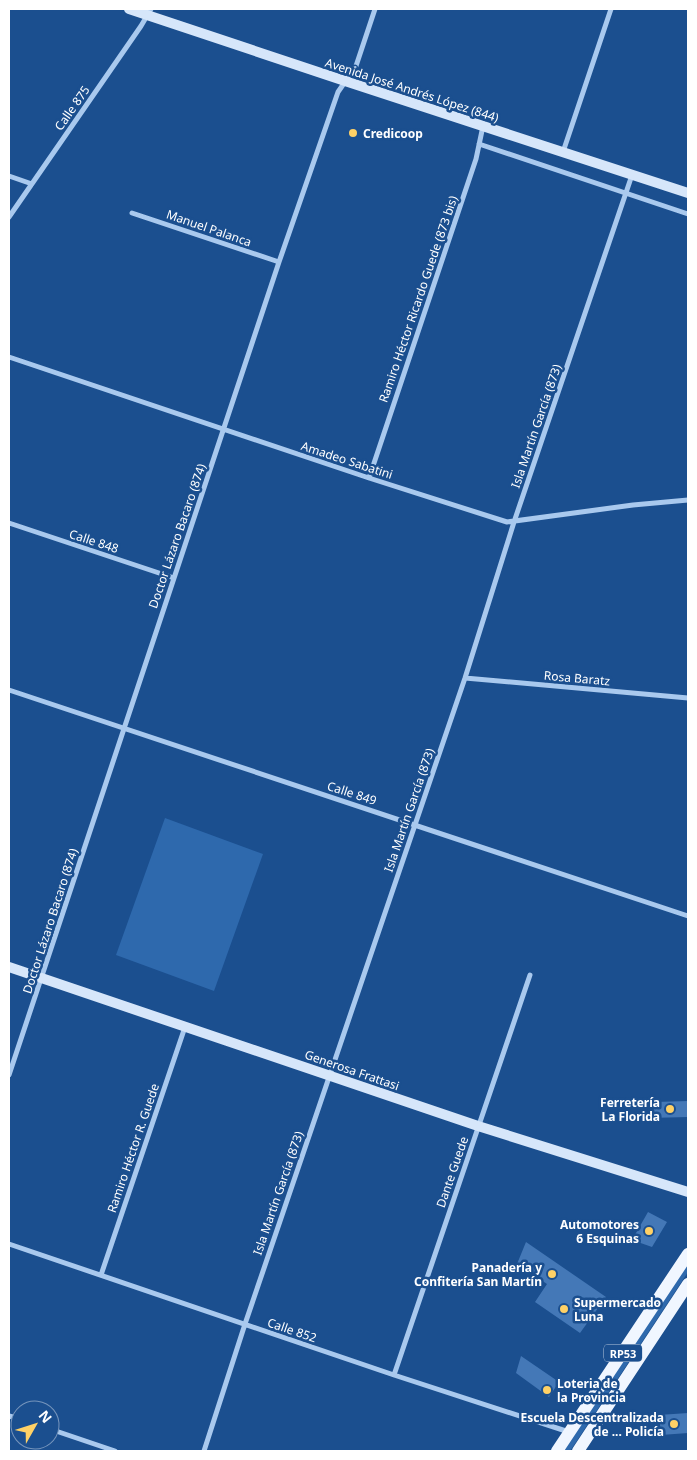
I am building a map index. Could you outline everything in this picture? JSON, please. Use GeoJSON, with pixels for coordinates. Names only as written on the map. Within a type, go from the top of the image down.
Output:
{"type":"FeatureCollection","features":[{"type":"Feature","properties":{"kind":"main road","name":"Avenida José Andrés López (844)"},"geometry":{"type":"LineString","coordinates":[[129,9],[149,12],[345,81],[688,193]]}},
{"type":"Feature","properties":{"kind":"main road","name":"Generosa Frattasi"},"geometry":{"type":"LineString","coordinates":[[9,967],[478,1126],[688,1192]]}},
{"type":"Feature","properties":{"kind":"main road","name":"RP53"},"geometry":{"type":"LineString","coordinates":[[557,1451],[688,1254]]}},
{"type":"Feature","properties":{"kind":"main road","name":"RP53"},"geometry":{"type":"LineString","coordinates":[[578,1451],[688,1284]]}},
{"type":"Feature","properties":{"kind":"street","name":"Doctor Lázaro Bacaro (874)"},"geometry":{"type":"LineString","coordinates":[[9,1075],[279,262],[338,92],[356,66],[375,9]]}},
{"type":"Feature","properties":{"kind":"street"},"geometry":{"type":"LineString","coordinates":[[563,152],[611,9]]}},
{"type":"Feature","properties":{"kind":"street","name":"Calle 875"},"geometry":{"type":"LineString","coordinates":[[9,217],[149,12]]}},
{"type":"Feature","properties":{"kind":"street","name":"Ramiro Héctor Ricardo Guede (873 bis)"},"geometry":{"type":"LineString","coordinates":[[368,478],[472,168],[483,126]]}},
{"type":"Feature","properties":{"kind":"street"},"geometry":{"type":"LineString","coordinates":[[479,144],[688,214]]}},
{"type":"Feature","properties":{"kind":"street","name":"Isla Martín García (873)"},"geometry":{"type":"LineString","coordinates":[[204,1451],[245,1324],[465,678],[514,522],[632,175]]}},
{"type":"Feature","properties":{"kind":"street"},"geometry":{"type":"LineString","coordinates":[[9,176],[32,184]]}},
{"type":"Feature","properties":{"kind":"street","name":"Manuel Palanca"},"geometry":{"type":"LineString","coordinates":[[132,213],[279,262]]}},
{"type":"Feature","properties":{"kind":"street","name":"Amadeo Sabatini"},"geometry":{"type":"LineString","coordinates":[[9,357],[497,520],[514,522],[531,518],[633,505],[688,500]]}},
{"type":"Feature","properties":{"kind":"street","name":"Calle 848"},"geometry":{"type":"LineString","coordinates":[[9,523],[174,578]]}},
{"type":"Feature","properties":{"kind":"street","name":"Rosa Baratz"},"geometry":{"type":"LineString","coordinates":[[465,678],[688,698]]}},
{"type":"Feature","properties":{"kind":"street","name":"Calle 849"},"geometry":{"type":"LineString","coordinates":[[9,690],[688,916]]}},
{"type":"Feature","properties":{"kind":"street","name":"Dante Guede"},"geometry":{"type":"LineString","coordinates":[[394,1375],[530,975]]}},
{"type":"Feature","properties":{"kind":"street","name":"Ramiro Héctor R. Guede"},"geometry":{"type":"LineString","coordinates":[[101,1275],[185,1027]]}},
{"type":"Feature","properties":{"kind":"street","name":"Calle 852"},"geometry":{"type":"LineString","coordinates":[[9,1244],[394,1375],[569,1432]]}},
{"type":"Feature","properties":{"kind":"street"},"geometry":{"type":"LineString","coordinates":[[60,1432],[115,1451]]}},
{"type":"Feature","properties":{"kind":"shaded area"},"geometry":{"type":"Polygon","coordinates":[[[165,818],[263,854],[214,991],[116,955],[165,818]]]}},
{"type":"Feature","properties":{"kind":"shaded area"},"geometry":{"type":"Polygon","coordinates":[[[688,1260],[688,1272],[578,1439],[570,1451],[561,1451],[688,1260]]]}},
{"type":"Feature","properties":{"kind":"building","name":"Ferretería La Florida"},"geometry":{"type":"Polygon","coordinates":[[[688,1101],[688,1117],[649,1118],[655,1102],[688,1101]]]}},
{"type":"Feature","properties":{"kind":"building","name":"Automotores 6 Esquinas"},"geometry":{"type":"Polygon","coordinates":[[[648,1212],[667,1222],[652,1247],[632,1240],[648,1212]]]}},
{"type":"Feature","properties":{"kind":"building","name":"Panadería y Confitería San Martín"},"geometry":{"type":"Polygon","coordinates":[[[526,1242],[606,1297],[580,1333],[535,1302],[547,1284],[517,1264],[526,1242]]]}},
{"type":"Feature","properties":{"kind":"building"},"geometry":{"type":"Polygon","coordinates":[[[521,1356],[559,1382],[549,1397],[516,1373],[521,1356]]]}},
{"type":"Feature","properties":{"kind":"building","name":"Escuela Descentralizada de ... Policía"},"geometry":{"type":"Polygon","coordinates":[[[688,1413],[688,1433],[661,1435],[659,1415],[688,1413]]]}},
{"type":"Feature","properties":{"kind":"place","name":"Credicoop"},"geometry":{"type":"Point","coordinates":[353,133]}},
{"type":"Feature","properties":{"kind":"place","name":"Ferretería La Florida"},"geometry":{"type":"Point","coordinates":[670,1109]}},
{"type":"Feature","properties":{"kind":"place","name":"Automotores 6 Esquinas"},"geometry":{"type":"Point","coordinates":[649,1231]}},
{"type":"Feature","properties":{"kind":"place","name":"Panadería y Confitería San Martín"},"geometry":{"type":"Point","coordinates":[552,1274]}},
{"type":"Feature","properties":{"kind":"place","name":"Supermercado Luna"},"geometry":{"type":"Point","coordinates":[564,1309]}},
{"type":"Feature","properties":{"kind":"place","name":"Loteria de la Provincia"},"geometry":{"type":"Point","coordinates":[547,1390]}},
{"type":"Feature","properties":{"kind":"place","name":"Escuela Descentralizada de ... Policía"},"geometry":{"type":"Point","coordinates":[674,1424]}}]}
